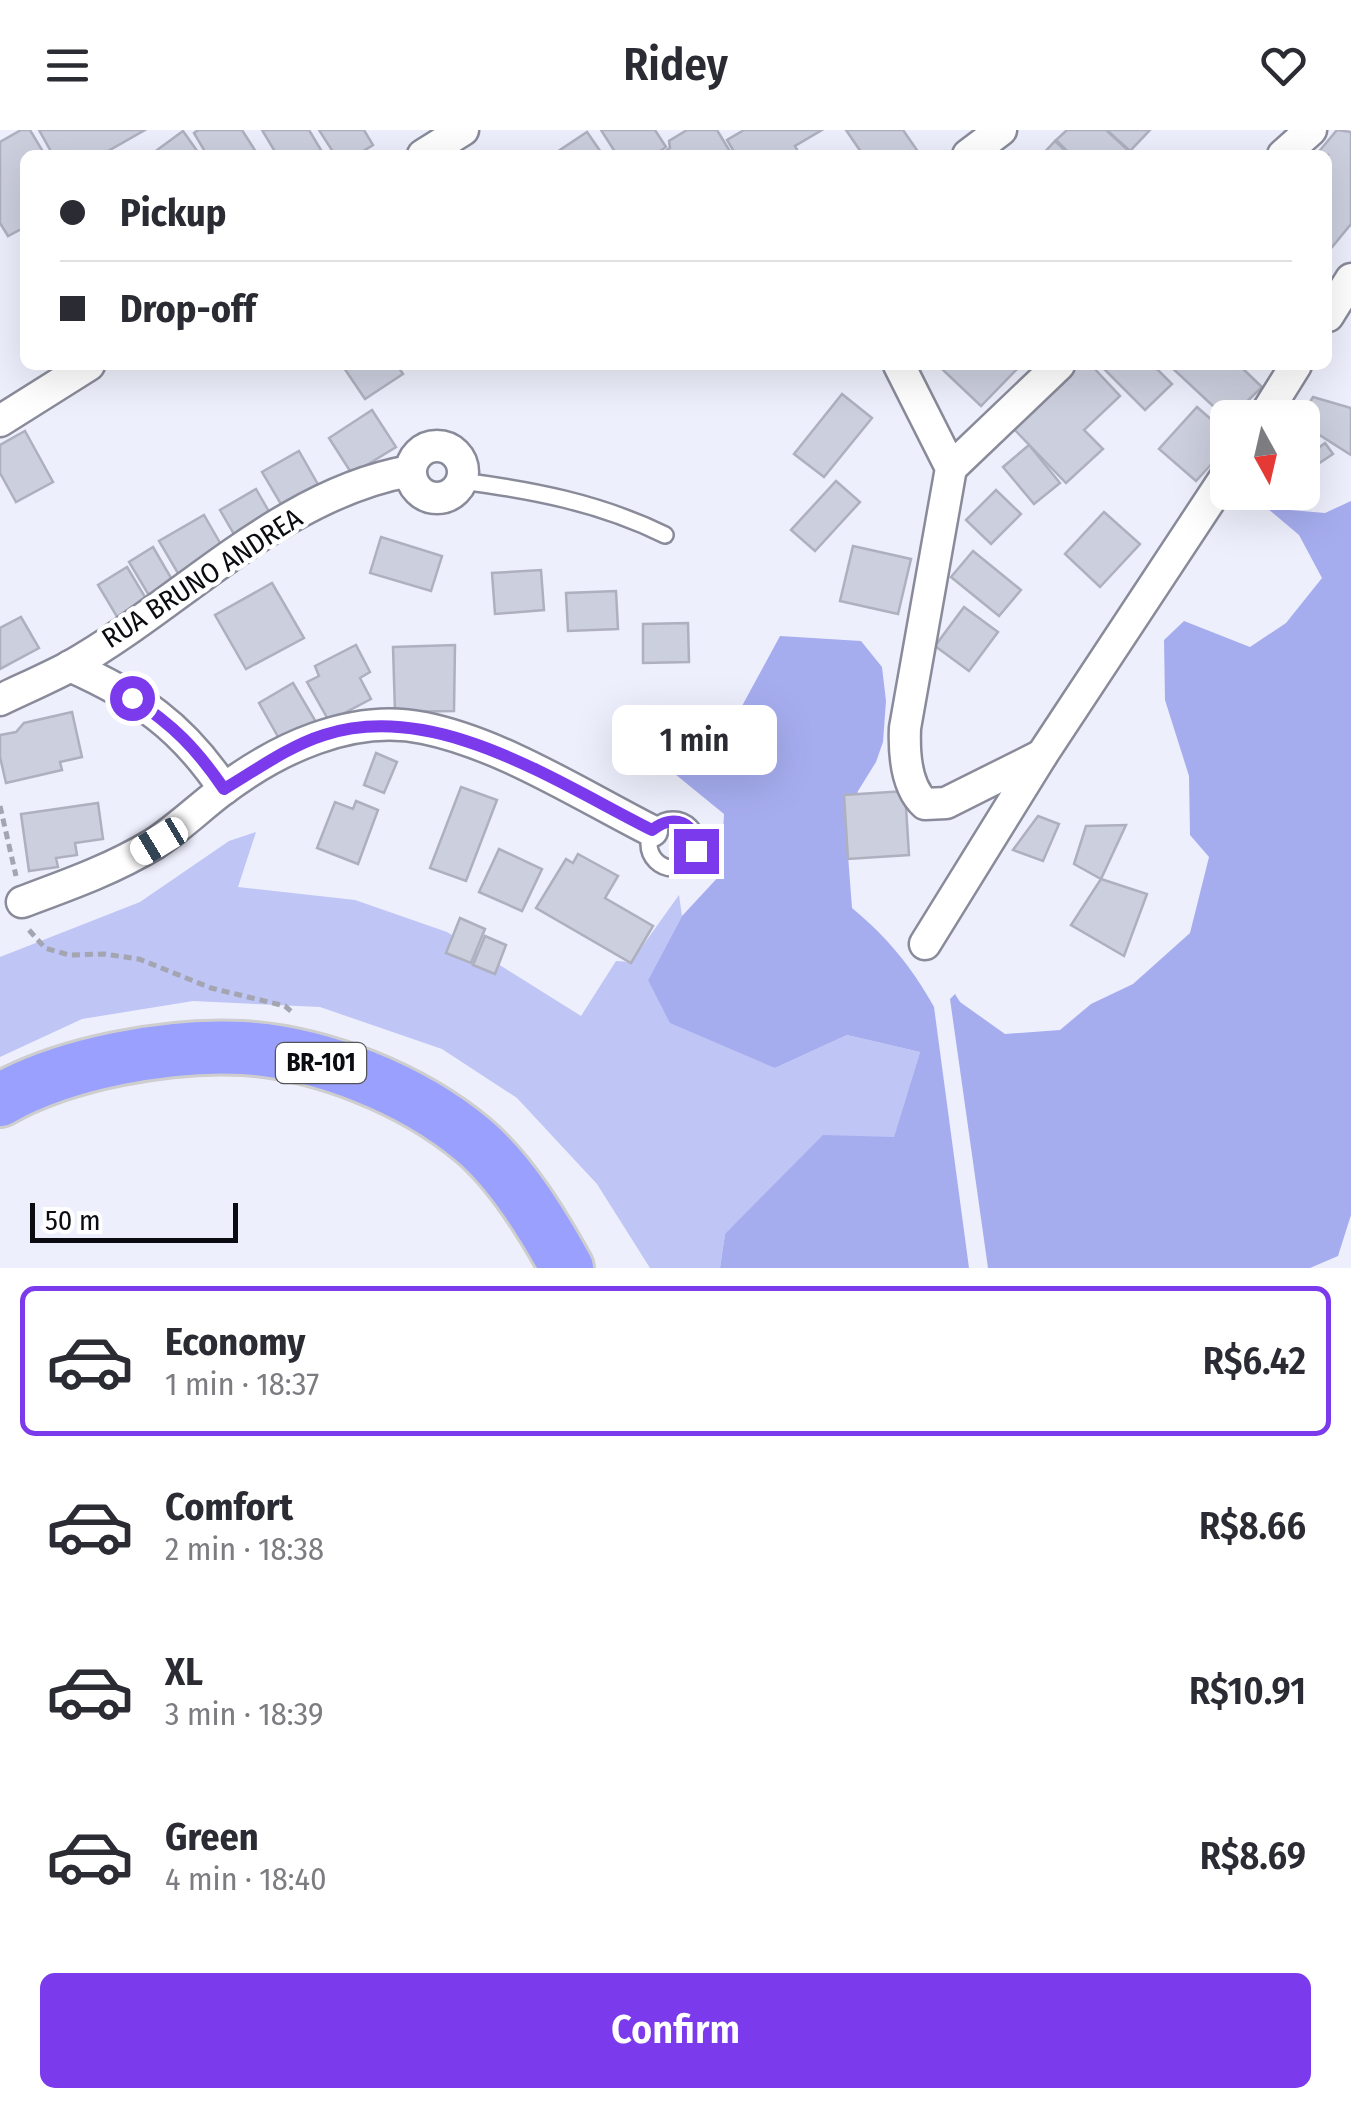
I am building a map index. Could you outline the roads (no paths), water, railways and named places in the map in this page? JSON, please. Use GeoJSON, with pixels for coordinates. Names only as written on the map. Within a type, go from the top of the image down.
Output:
{"type":"FeatureCollection","features":[{"type":"Feature","properties":{"kind":"highway","name":"BR-101"},"geometry":{"type":"LineString","coordinates":[[0,1100],[91,1063],[159,1053],[242,1048],[306,1058],[368,1079],[420,1104],[474,1141],[535,1212],[567,1268]]}},
{"type":"Feature","properties":{"kind":"street"},"geometry":{"type":"LineString","coordinates":[[431,150],[463,130]]}},
{"type":"Feature","properties":{"kind":"street"},"geometry":{"type":"LineString","coordinates":[[974,150],[1000,130]]}},
{"type":"Feature","properties":{"kind":"street"},"geometry":{"type":"LineString","coordinates":[[1289,150],[1312,130]]}},
{"type":"Feature","properties":{"kind":"street"},"geometry":{"type":"LineString","coordinates":[[1332,310],[1351,280]]}},
{"type":"Feature","properties":{"kind":"street"},"geometry":{"type":"LineString","coordinates":[[0,421],[81,370]]}},
{"type":"Feature","properties":{"kind":"street"},"geometry":{"type":"LineString","coordinates":[[902,370],[951,468]]}},
{"type":"Feature","properties":{"kind":"street"},"geometry":{"type":"LineString","coordinates":[[1042,755],[946,803],[925,804],[912,788],[904,744],[951,468],[1054,370]]}},
{"type":"Feature","properties":{"kind":"street"},"geometry":{"type":"LineString","coordinates":[[1274,400],[1293,370]]}},
{"type":"Feature","properties":{"kind":"street","name":"RUA BRUNO ANDREA"},"geometry":{"type":"LineString","coordinates":[[0,700],[70,666],[248,545],[338,491],[373,477],[410,471],[413,484],[422,494],[435,499],[448,496],[461,481]]}},
{"type":"Feature","properties":{"kind":"street"},"geometry":{"type":"LineString","coordinates":[[924,944],[1042,755],[1210,500]]}},
{"type":"Feature","properties":{"kind":"street"},"geometry":{"type":"LineString","coordinates":[[70,666],[105,682],[167,722],[198,751],[224,789]]}},
{"type":"Feature","properties":{"kind":"street"},"geometry":{"type":"LineString","coordinates":[[17,904],[120,864],[159,841],[224,789],[293,748],[324,734],[371,725],[422,727],[481,745],[652,830]]}},
{"type":"Feature","properties":{"kind":"lane"},"geometry":{"type":"LineString","coordinates":[[461,481],[523,489],[589,504],[665,535]]}}]}
